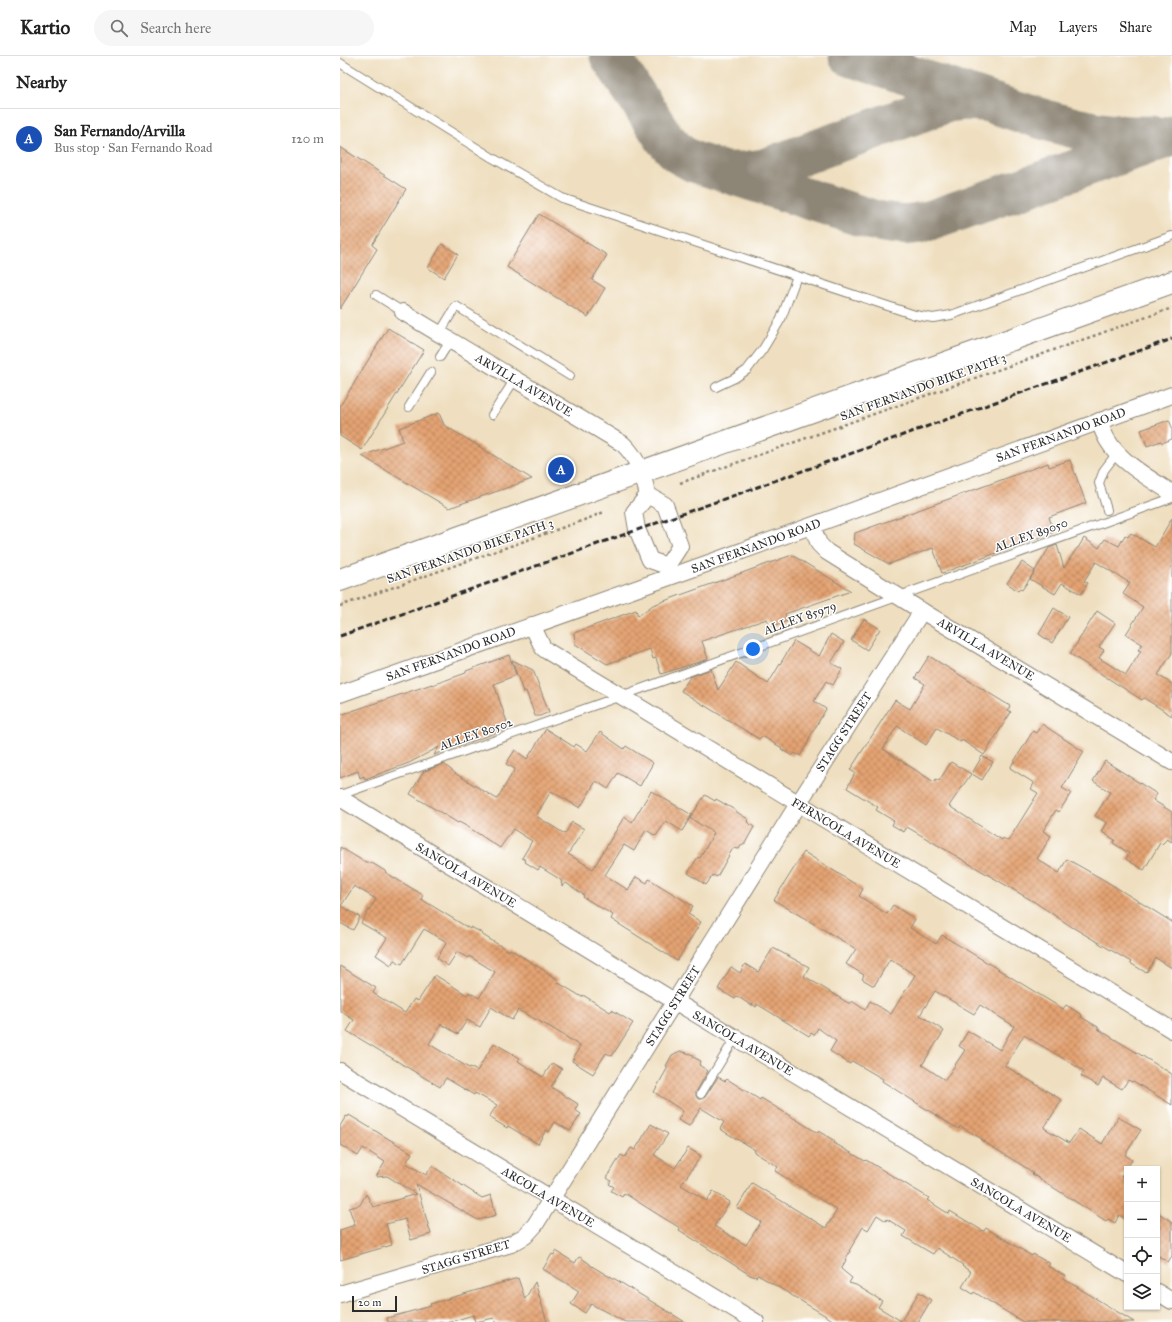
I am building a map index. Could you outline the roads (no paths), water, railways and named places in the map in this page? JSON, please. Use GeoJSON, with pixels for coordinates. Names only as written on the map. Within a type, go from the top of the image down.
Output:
{"type":"FeatureCollection","features":[{"type":"Feature","properties":{"kind":"main road"},"geometry":{"type":"LineString","coordinates":[[340,580],[1172,282]]}},
{"type":"Feature","properties":{"kind":"street","name":"ARVILLA AVENUE"},"geometry":{"type":"LineString","coordinates":[[403,312],[623,444],[629,450],[642,471],[648,495]]}},
{"type":"Feature","properties":{"kind":"street","name":"SAN FERNANDO ROAD"},"geometry":{"type":"LineString","coordinates":[[340,694],[532,625],[669,571],[812,526],[1172,395]]}},
{"type":"Feature","properties":{"kind":"street"},"geometry":{"type":"LineString","coordinates":[[1099,421],[1108,442],[1117,453],[1132,466],[1172,493]]}},
{"type":"Feature","properties":{"kind":"street"},"geometry":{"type":"LineString","coordinates":[[648,495],[665,505],[680,546],[669,571],[650,560],[638,529],[634,512],[648,495]]}},
{"type":"Feature","properties":{"kind":"street","name":"ARVILLA AVENUE"},"geometry":{"type":"LineString","coordinates":[[812,526],[819,544],[827,552],[1172,762]]}},
{"type":"Feature","properties":{"kind":"street","name":"STAGG STREET"},"geometry":{"type":"LineString","coordinates":[[340,1294],[511,1244],[525,1236],[535,1225],[676,1002],[798,804],[922,611]]}},
{"type":"Feature","properties":{"kind":"street","name":"FERNCOLA AVENUE"},"geometry":{"type":"LineString","coordinates":[[532,625],[543,648],[547,651],[1172,1030]]}},
{"type":"Feature","properties":{"kind":"street","name":"SANCOLA AVENUE"},"geometry":{"type":"LineString","coordinates":[[340,798],[1124,1272]]}},
{"type":"Feature","properties":{"kind":"street","name":"ARCOLA AVENUE"},"geometry":{"type":"LineString","coordinates":[[340,1070],[746,1320]]}},
{"type":"Feature","properties":{"kind":"street"},"geometry":{"type":"LineString","coordinates":[[1160,1294],[1172,1301]]}},
{"type":"Feature","properties":{"kind":"lane"},"geometry":{"type":"LineString","coordinates":[[340,63],[491,157],[562,198],[915,315],[933,318],[951,315],[1172,236]]}},
{"type":"Feature","properties":{"kind":"lane"},"geometry":{"type":"LineString","coordinates":[[716,387],[735,378],[747,370],[763,349],[781,319],[797,276]]}},
{"type":"Feature","properties":{"kind":"lane","name":"ARVILLA AVENUE"},"geometry":{"type":"LineString","coordinates":[[376,295],[403,312]]}},
{"type":"Feature","properties":{"kind":"lane"},"geometry":{"type":"LineString","coordinates":[[440,358],[444,337],[456,306],[570,376]]}},
{"type":"Feature","properties":{"kind":"lane"},"geometry":{"type":"LineString","coordinates":[[409,407],[431,372]]}},
{"type":"Feature","properties":{"kind":"lane"},"geometry":{"type":"LineString","coordinates":[[492,415],[515,379]]}},
{"type":"Feature","properties":{"kind":"lane"},"geometry":{"type":"LineString","coordinates":[[1107,510],[1099,483],[1104,470],[1117,453]]}},
{"type":"Feature","properties":{"kind":"lane","name":"ALLEY 89050"},"geometry":{"type":"LineString","coordinates":[[898,596],[1172,498]]}},
{"type":"Feature","properties":{"kind":"lane","name":"ALLEY 85979"},"geometry":{"type":"LineString","coordinates":[[621,696],[898,596]]}},
{"type":"Feature","properties":{"kind":"lane","name":"ALLEY 80502"},"geometry":{"type":"LineString","coordinates":[[340,795],[621,696]]}},
{"type":"Feature","properties":{"kind":"lane"},"geometry":{"type":"LineString","coordinates":[[701,1094],[735,1038]]}},
{"type":"Feature","properties":{"kind":"railway"},"geometry":{"type":"LineString","coordinates":[[340,636],[1172,339]]}},
{"type":"Feature","properties":{"kind":"place","name":"San Fernando/Arvilla"},"geometry":{"type":"Point","coordinates":[561,470]}}]}
